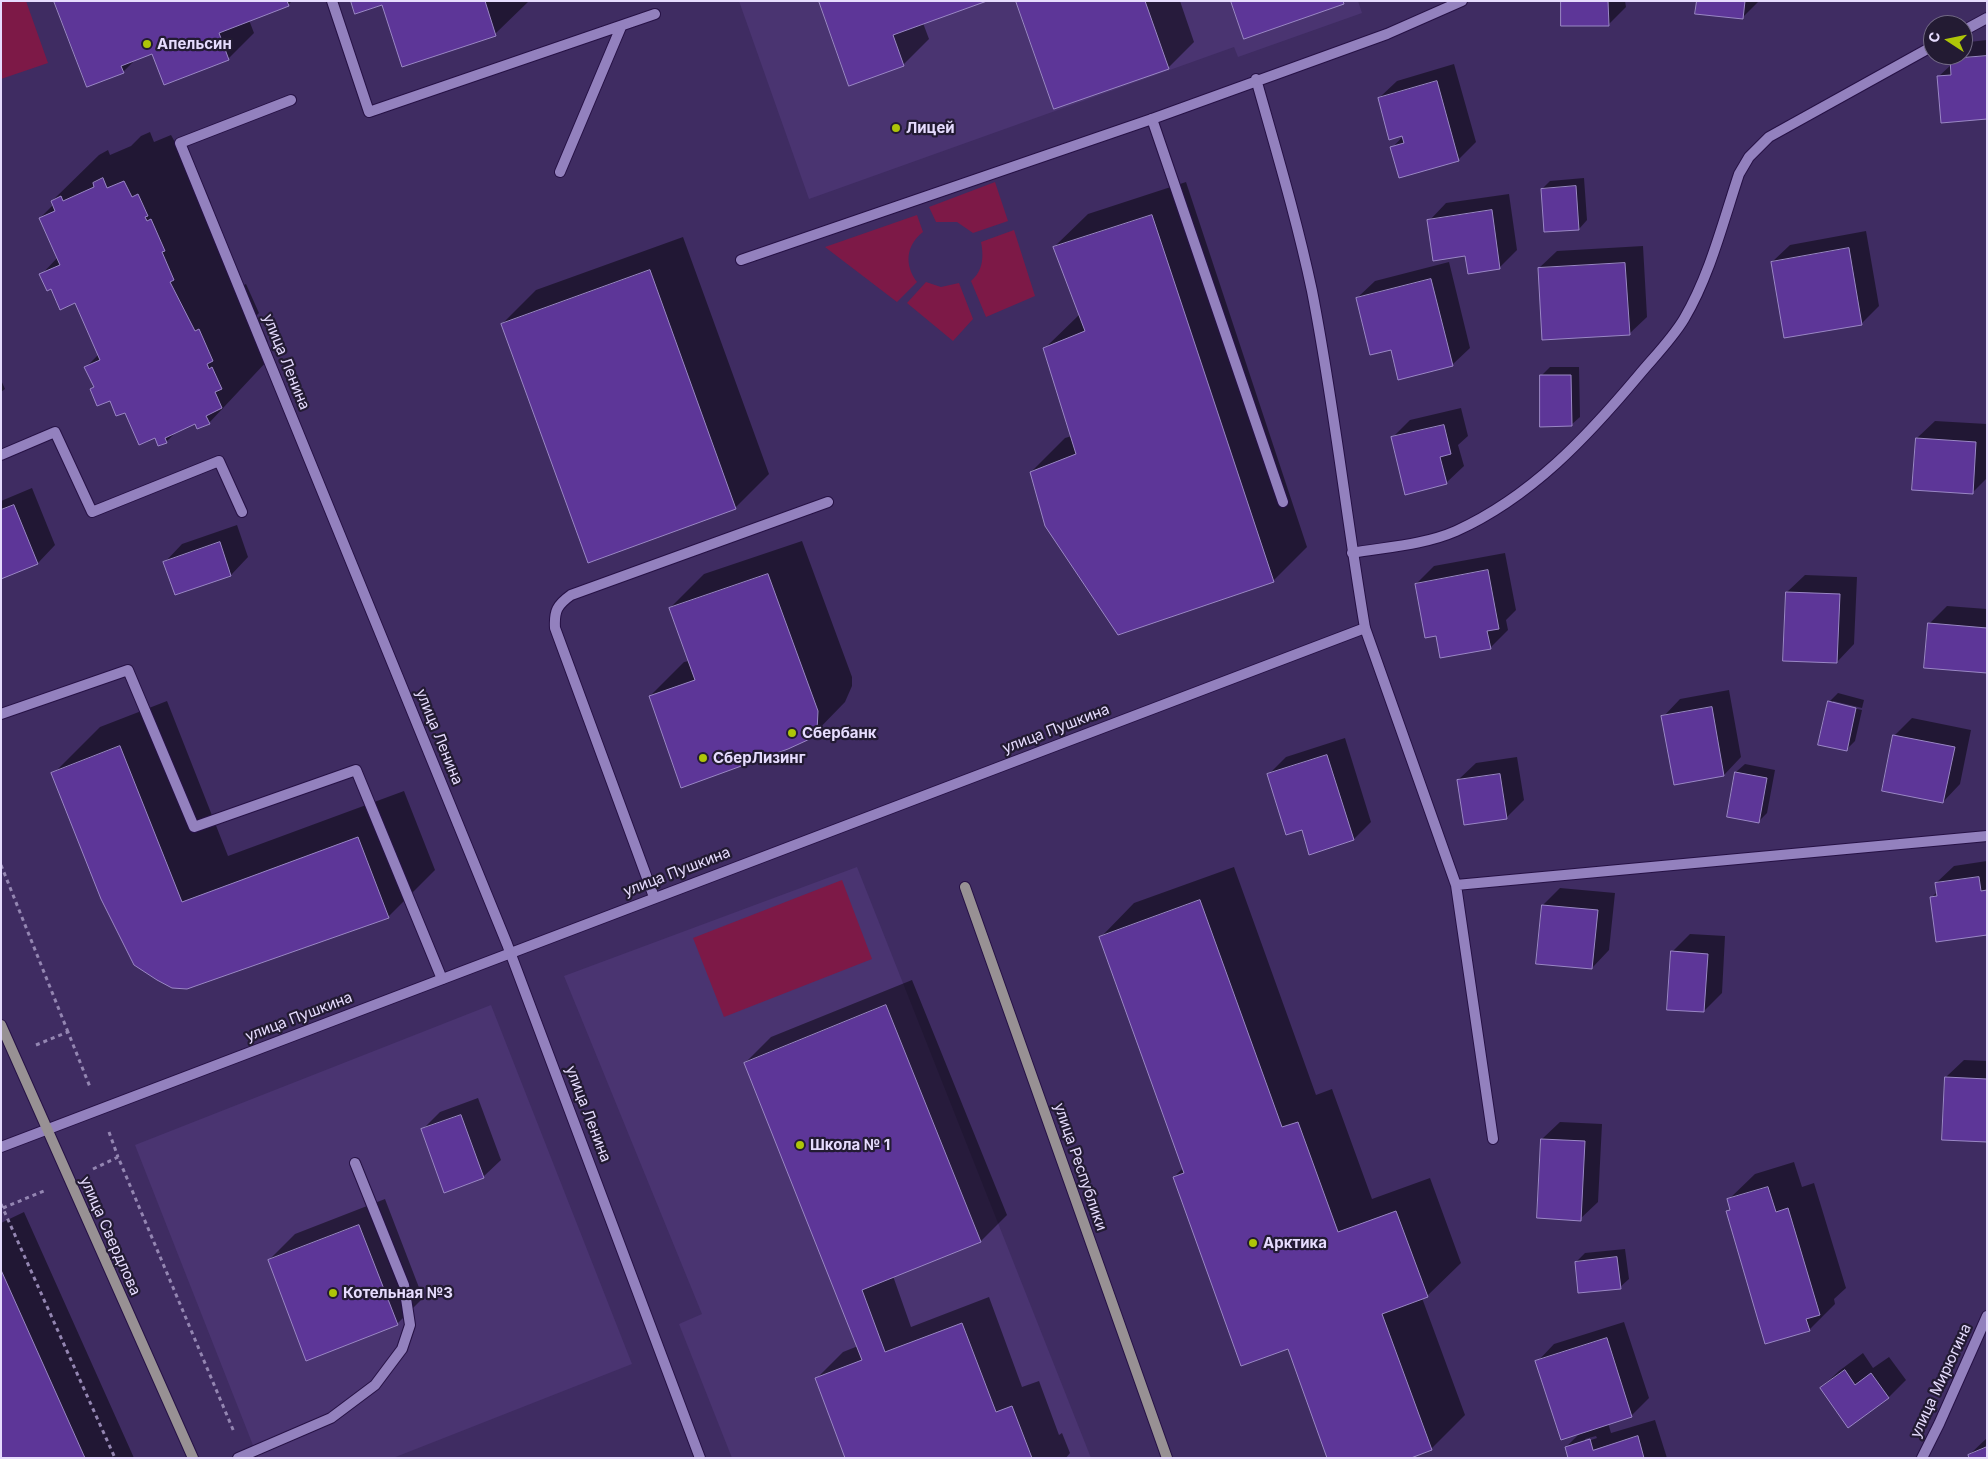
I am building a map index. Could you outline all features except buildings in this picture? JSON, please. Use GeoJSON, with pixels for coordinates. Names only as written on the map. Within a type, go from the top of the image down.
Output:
{"type":"FeatureCollection","features":[{"type":"Feature","properties":{"kind":"street"},"geometry":{"type":"LineString","coordinates":[[332,1],[369,112],[655,14]]}},
{"type":"Feature","properties":{"kind":"street"},"geometry":{"type":"LineString","coordinates":[[741,260],[1152,119],[1256,79],[1387,34],[1462,1]]}},
{"type":"Feature","properties":{"kind":"street"},"geometry":{"type":"LineString","coordinates":[[1973,26],[1987,18]]}},
{"type":"Feature","properties":{"kind":"street"},"geometry":{"type":"LineString","coordinates":[[560,172],[621,26]]}},
{"type":"Feature","properties":{"kind":"street"},"geometry":{"type":"LineString","coordinates":[[1352,553],[1421,542],[1454,531],[1485,516],[1526,488],[1570,453],[1609,411],[1683,320],[1700,288],[1740,174],[1749,157],[1769,137],[1923,52]]}},
{"type":"Feature","properties":{"kind":"street"},"geometry":{"type":"LineString","coordinates":[[1256,79],[1291,204],[1312,291],[1365,628],[1456,885],[1493,1139]]}},
{"type":"Feature","properties":{"kind":"street","name":"улица Ленина"},"geometry":{"type":"LineString","coordinates":[[291,100],[180,143],[510,952],[700,1458]]}},
{"type":"Feature","properties":{"kind":"street"},"geometry":{"type":"LineString","coordinates":[[1152,119],[1283,502]]}},
{"type":"Feature","properties":{"kind":"street"},"geometry":{"type":"LineString","coordinates":[[1,454],[56,432],[92,512],[219,460],[242,512]]}},
{"type":"Feature","properties":{"kind":"street"},"geometry":{"type":"LineString","coordinates":[[654,897],[555,628],[554,614],[559,604],[571,595],[828,502]]}},
{"type":"Feature","properties":{"kind":"street","name":"улица Пушкина"},"geometry":{"type":"LineString","coordinates":[[1,1147],[1365,628]]}},
{"type":"Feature","properties":{"kind":"street"},"geometry":{"type":"LineString","coordinates":[[1,714],[128,670],[194,827],[356,770],[442,979]]}},
{"type":"Feature","properties":{"kind":"street"},"geometry":{"type":"LineString","coordinates":[[1456,885],[1987,836]]}},
{"type":"Feature","properties":{"kind":"street","name":"улица Республики"},"geometry":{"type":"LineString","coordinates":[[965,887],[1167,1458]]}},
{"type":"Feature","properties":{"kind":"street","name":"улица Свердлова"},"geometry":{"type":"LineString","coordinates":[[1,1025],[193,1458]]}},
{"type":"Feature","properties":{"kind":"street"},"geometry":{"type":"LineString","coordinates":[[241,1457],[331,1418],[375,1385],[402,1349],[410,1325],[404,1285],[355,1164]]}},
{"type":"Feature","properties":{"kind":"street","name":"улица Мирюгина"},"geometry":{"type":"LineString","coordinates":[[1922,1458],[1987,1316]]}},
{"type":"Feature","properties":{"kind":"path"},"geometry":{"type":"LineString","coordinates":[[1,865],[241,1457]]}},
{"type":"Feature","properties":{"kind":"path"},"geometry":{"type":"LineString","coordinates":[[14,1054],[68,1032]]}},
{"type":"Feature","properties":{"kind":"path"},"geometry":{"type":"LineString","coordinates":[[3,1208],[118,1157]]}},
{"type":"Feature","properties":{"kind":"path"},"geometry":{"type":"LineString","coordinates":[[1,1204],[115,1458]]}},
{"type":"Feature","properties":{"kind":"shaded area"},"geometry":{"type":"Polygon","coordinates":[[[1,1],[26,1],[48,63],[1,79],[1,1]]]}},
{"type":"Feature","properties":{"kind":"shaded area","name":"Лицей"},"geometry":{"type":"Polygon","coordinates":[[[739,1],[1358,1],[1362,13],[1238,57],[1234,47],[809,199],[739,1]]]}},
{"type":"Feature","properties":{"kind":"shaded area"},"geometry":{"type":"Polygon","coordinates":[[[995,182],[1008,221],[973,233],[957,222],[936,222],[929,207],[995,182]]]}},
{"type":"Feature","properties":{"kind":"shaded area"},"geometry":{"type":"Polygon","coordinates":[[[917,215],[923,232],[917,237],[910,249],[909,262],[910,269],[917,282],[897,302],[825,247],[917,215]]]}},
{"type":"Feature","properties":{"kind":"shaded area"},"geometry":{"type":"Polygon","coordinates":[[[1014,230],[1035,296],[986,317],[971,281],[978,273],[982,263],[981,242],[1014,230]]]}},
{"type":"Feature","properties":{"kind":"shaded area"},"geometry":{"type":"Polygon","coordinates":[[[926,282],[941,287],[959,283],[973,319],[953,341],[907,303],[926,282]]]}},
{"type":"Feature","properties":{"kind":"shaded area","name":"Школа № 1"},"geometry":{"type":"Polygon","coordinates":[[[857,867],[1091,1458],[732,1458],[679,1324],[702,1314],[564,976],[857,867]]]}},
{"type":"Feature","properties":{"kind":"shaded area"},"geometry":{"type":"Polygon","coordinates":[[[842,880],[872,959],[724,1017],[693,938],[842,880]]]}},
{"type":"Feature","properties":{"kind":"shaded area"},"geometry":{"type":"Polygon","coordinates":[[[491,1005],[632,1364],[393,1458],[258,1458],[135,1145],[491,1005]]]}},
{"type":"Feature","properties":{"kind":"place","name":"Апельсин"},"geometry":{"type":"Point","coordinates":[147,44]}},
{"type":"Feature","properties":{"kind":"place","name":"Лицей"},"geometry":{"type":"Point","coordinates":[896,128]}},
{"type":"Feature","properties":{"kind":"place","name":"Сбербанк"},"geometry":{"type":"Point","coordinates":[792,733]}},
{"type":"Feature","properties":{"kind":"place","name":"СберЛизинг"},"geometry":{"type":"Point","coordinates":[703,758]}},
{"type":"Feature","properties":{"kind":"place","name":"Школа № 1"},"geometry":{"type":"Point","coordinates":[800,1145]}},
{"type":"Feature","properties":{"kind":"place","name":"Арктика"},"geometry":{"type":"Point","coordinates":[1253,1243]}},
{"type":"Feature","properties":{"kind":"place","name":"Котельная №3"},"geometry":{"type":"Point","coordinates":[333,1293]}}]}
